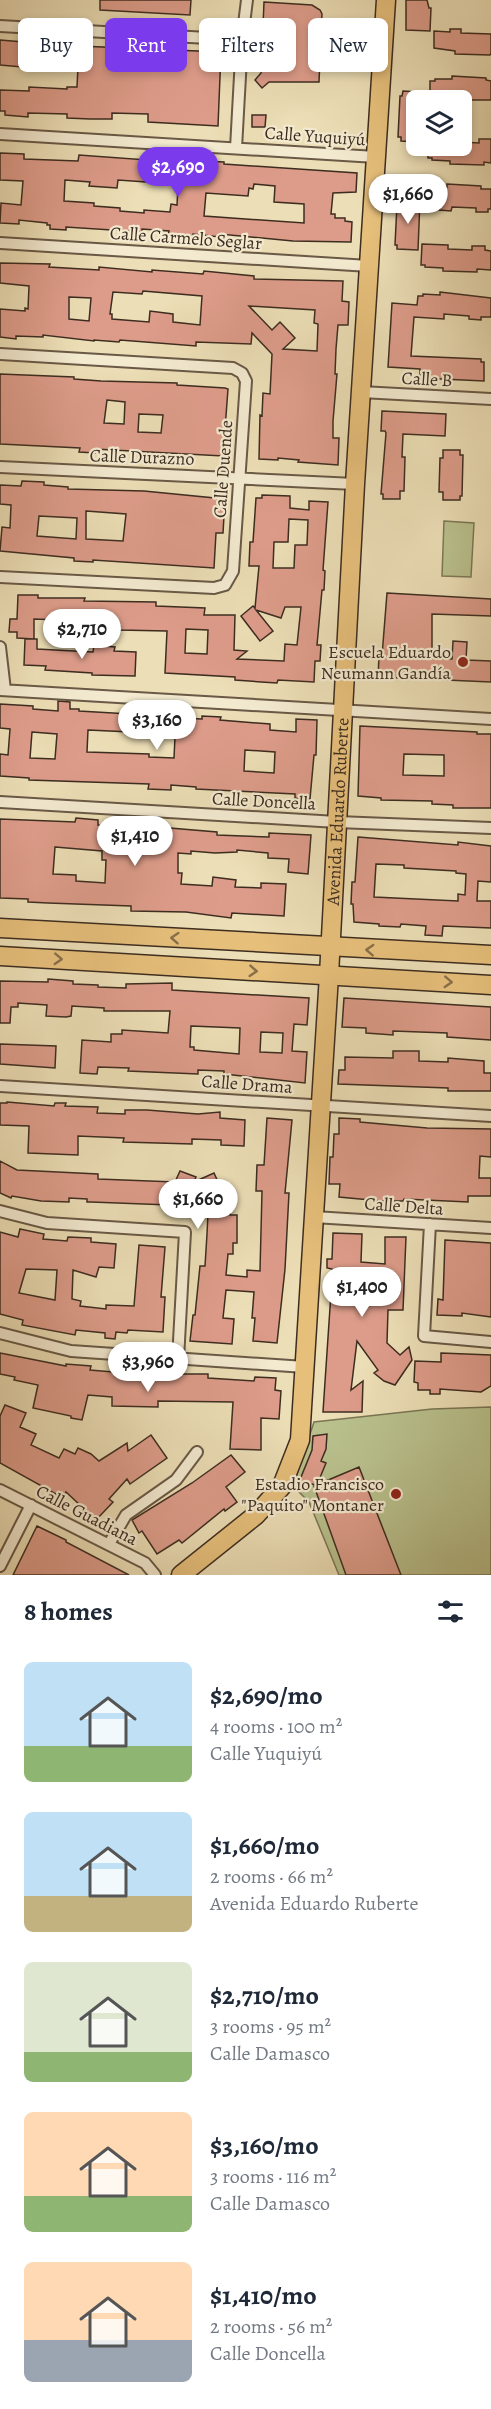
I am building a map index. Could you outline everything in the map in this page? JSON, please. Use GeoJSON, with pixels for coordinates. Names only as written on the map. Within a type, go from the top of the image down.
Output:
{"type":"FeatureCollection","features":[{"type":"Feature","properties":{"kind":"main road","name":"Avenida Eduardo Ruberte"},"geometry":{"type":"LineString","coordinates":[[181,1575],[256,1515],[282,1486],[300,1440],[331,948],[355,484],[386,0]]}},
{"type":"Feature","properties":{"kind":"main road"},"geometry":{"type":"LineString","coordinates":[[0,928],[491,956]]}},
{"type":"Feature","properties":{"kind":"main road"},"geometry":{"type":"LineString","coordinates":[[0,956],[491,985]]}},
{"type":"Feature","properties":{"kind":"street"},"geometry":{"type":"LineString","coordinates":[[245,18],[247,0]]}},
{"type":"Feature","properties":{"kind":"street"},"geometry":{"type":"LineString","coordinates":[[0,26],[199,38]]}},
{"type":"Feature","properties":{"kind":"street"},"geometry":{"type":"LineString","coordinates":[[236,148],[240,72]]}},
{"type":"Feature","properties":{"kind":"street","name":"Calle Yuquiyú"},"geometry":{"type":"LineString","coordinates":[[0,134],[376,157]]}},
{"type":"Feature","properties":{"kind":"street","name":"Calle Carmelo Seglar"},"geometry":{"type":"LineString","coordinates":[[0,243],[369,266]]}},
{"type":"Feature","properties":{"kind":"street","name":"Calle Duende"},"geometry":{"type":"LineString","coordinates":[[0,354],[238,370],[246,381],[233,571],[229,581],[220,587],[0,578]]}},
{"type":"Feature","properties":{"kind":"street","name":"Calle B"},"geometry":{"type":"LineString","coordinates":[[361,392],[491,399]]}},
{"type":"Feature","properties":{"kind":"street","name":"Calle Durazno"},"geometry":{"type":"LineString","coordinates":[[0,467],[355,484]]}},
{"type":"Feature","properties":{"kind":"street"},"geometry":{"type":"LineString","coordinates":[[0,647],[2,690],[491,718]]}},
{"type":"Feature","properties":{"kind":"street","name":"Calle Doncella"},"geometry":{"type":"LineString","coordinates":[[0,802],[338,822],[491,828]]}},
{"type":"Feature","properties":{"kind":"street","name":"Calle Drama"},"geometry":{"type":"LineString","coordinates":[[0,1086],[491,1116]]}},
{"type":"Feature","properties":{"kind":"street"},"geometry":{"type":"LineString","coordinates":[[0,1211],[47,1223],[186,1232],[177,1359]]}},
{"type":"Feature","properties":{"kind":"street","name":"Calle Delta"},"geometry":{"type":"LineString","coordinates":[[314,1217],[491,1228]]}},
{"type":"Feature","properties":{"kind":"street"},"geometry":{"type":"LineString","coordinates":[[430,1224],[424,1336],[491,1342]]}},
{"type":"Feature","properties":{"kind":"street"},"geometry":{"type":"LineString","coordinates":[[0,1333],[71,1351],[305,1367]]}},
{"type":"Feature","properties":{"kind":"street"},"geometry":{"type":"LineString","coordinates":[[109,1544],[126,1515],[176,1480],[197,1452]]}},
{"type":"Feature","properties":{"kind":"street","name":"Calle Guadiana"},"geometry":{"type":"LineString","coordinates":[[0,1490],[145,1563],[155,1575]]}},
{"type":"Feature","properties":{"kind":"street"},"geometry":{"type":"LineString","coordinates":[[0,1566],[31,1505]]}},
{"type":"Feature","properties":{"kind":"green space"},"geometry":{"type":"Polygon","coordinates":[[[444,521],[474,523],[471,577],[442,576],[444,521]]]}},
{"type":"Feature","properties":{"kind":"green space","name":"Estadio Francisco \"Paquito\" Montaner"},"geometry":{"type":"Polygon","coordinates":[[[491,1407],[491,1575],[339,1575],[309,1502],[293,1486],[314,1422],[432,1409],[491,1407]]]}},
{"type":"Feature","properties":{"kind":"building"},"geometry":{"type":"Polygon","coordinates":[[[100,0],[191,0],[190,15],[100,10],[100,0]]]}},
{"type":"Feature","properties":{"kind":"building"},"geometry":{"type":"Polygon","coordinates":[[[406,0],[427,0],[431,8],[430,31],[406,30],[406,0]]]}},
{"type":"Feature","properties":{"kind":"building"},"geometry":{"type":"Polygon","coordinates":[[[264,2],[312,5],[320,10],[322,18],[308,18],[308,72],[319,72],[319,82],[269,82],[262,88],[255,80],[261,72],[296,72],[296,18],[263,18],[264,2]]]}},
{"type":"Feature","properties":{"kind":"building"},"geometry":{"type":"Polygon","coordinates":[[[450,29],[461,29],[461,33],[491,34],[490,55],[455,54],[455,51],[434,48],[434,31],[450,32],[450,29]]]}},
{"type":"Feature","properties":{"kind":"building"},"geometry":{"type":"Polygon","coordinates":[[[0,40],[18,42],[18,67],[0,65],[0,40]]]}},
{"type":"Feature","properties":{"kind":"building"},"geometry":{"type":"Polygon","coordinates":[[[93,47],[105,47],[105,72],[187,72],[187,51],[199,51],[199,72],[220,72],[218,126],[148,122],[148,114],[112,113],[112,119],[90,119],[67,118],[67,114],[28,113],[28,117],[5,115],[5,111],[0,111],[0,90],[29,91],[29,87],[67,89],[67,87],[77,87],[78,72],[93,72],[93,47]]]}},
{"type":"Feature","properties":{"kind":"building"},"geometry":{"type":"Polygon","coordinates":[[[452,76],[486,78],[491,81],[491,100],[472,100],[472,90],[430,90],[430,81],[452,79],[452,76]]]}},
{"type":"Feature","properties":{"kind":"building"},"geometry":{"type":"Polygon","coordinates":[[[403,91],[406,91],[406,141],[401,141],[401,137],[398,137],[400,96],[403,91]]]}},
{"type":"Feature","properties":{"kind":"building"},"geometry":{"type":"Polygon","coordinates":[[[252,115],[266,115],[265,127],[252,127],[252,115]]]}},
{"type":"Feature","properties":{"kind":"building"},"geometry":{"type":"Polygon","coordinates":[[[479,139],[491,139],[491,163],[484,162],[484,165],[450,164],[450,161],[428,158],[428,156],[472,156],[472,143],[479,143],[479,139]]]}},
{"type":"Feature","properties":{"kind":"building"},"geometry":{"type":"Polygon","coordinates":[[[0,153],[24,154],[24,159],[78,161],[79,155],[202,164],[202,161],[224,162],[224,164],[357,173],[356,192],[333,193],[331,214],[335,214],[335,218],[345,218],[345,221],[352,222],[351,242],[293,241],[220,234],[220,237],[193,234],[193,237],[168,235],[169,231],[142,229],[142,232],[66,227],[66,230],[50,229],[47,223],[19,220],[19,224],[0,223],[1,203],[21,205],[23,181],[0,180],[0,153]],[[65,180],[64,201],[94,203],[94,206],[144,213],[144,210],[170,212],[171,204],[177,205],[178,186],[175,184],[118,180],[117,188],[89,186],[90,182],[65,180]],[[254,184],[253,189],[249,188],[248,196],[206,193],[204,216],[304,223],[304,204],[274,202],[275,186],[254,184]]]}},
{"type":"Feature","properties":{"kind":"building"},"geometry":{"type":"Polygon","coordinates":[[[447,184],[481,186],[481,189],[491,189],[491,209],[488,209],[488,212],[476,212],[476,208],[452,207],[451,211],[439,210],[439,206],[424,205],[425,188],[447,187],[447,184]]]}},
{"type":"Feature","properties":{"kind":"building"},"geometry":{"type":"Polygon","coordinates":[[[399,199],[420,200],[418,250],[397,249],[395,245],[399,199]]]}},
{"type":"Feature","properties":{"kind":"building"},"geometry":{"type":"Polygon","coordinates":[[[422,244],[448,245],[448,249],[472,250],[472,246],[485,246],[485,250],[491,251],[491,270],[443,271],[443,268],[425,267],[421,265],[422,244]]]}},
{"type":"Feature","properties":{"kind":"building"},"geometry":{"type":"Polygon","coordinates":[[[0,263],[50,264],[49,267],[99,270],[99,267],[203,274],[204,271],[254,276],[254,279],[343,281],[342,301],[349,302],[348,325],[338,325],[336,349],[335,374],[337,374],[333,438],[339,438],[338,465],[278,458],[278,460],[259,459],[260,415],[262,416],[263,393],[270,394],[272,354],[252,333],[251,344],[196,342],[196,346],[120,340],[119,342],[94,341],[43,335],[43,337],[16,336],[16,339],[0,337],[0,309],[25,311],[25,308],[28,309],[29,286],[0,283],[0,263]],[[143,291],[142,294],[113,292],[110,314],[112,314],[112,319],[149,322],[150,311],[173,314],[173,322],[200,325],[202,296],[143,291]],[[69,297],[69,319],[89,321],[91,298],[69,297]],[[249,306],[272,330],[280,322],[295,338],[283,349],[317,351],[318,324],[314,323],[315,310],[249,306]]]}},
{"type":"Feature","properties":{"kind":"building"},"geometry":{"type":"Polygon","coordinates":[[[440,292],[491,298],[491,317],[481,317],[481,320],[469,319],[469,316],[444,314],[444,319],[414,317],[411,356],[481,359],[481,362],[484,362],[484,381],[420,378],[420,369],[388,367],[392,303],[417,305],[418,296],[440,295],[440,292]]]}},
{"type":"Feature","properties":{"kind":"building"},"geometry":{"type":"Polygon","coordinates":[[[0,374],[74,377],[74,379],[101,381],[177,383],[177,385],[228,389],[223,456],[95,449],[95,453],[79,452],[80,448],[0,444],[0,374]],[[107,400],[104,423],[124,424],[125,402],[107,400]],[[139,414],[138,432],[161,433],[163,415],[139,414]]]}},
{"type":"Feature","properties":{"kind":"building"},"geometry":{"type":"Polygon","coordinates":[[[382,411],[446,414],[445,436],[403,434],[404,491],[400,491],[400,499],[383,499],[383,494],[381,494],[386,433],[381,431],[382,411]]]}},
{"type":"Feature","properties":{"kind":"building"},"geometry":{"type":"Polygon","coordinates":[[[443,450],[460,450],[460,455],[463,455],[460,500],[443,500],[443,492],[439,492],[440,458],[443,458],[443,450]]]}},
{"type":"Feature","properties":{"kind":"building"},"geometry":{"type":"Polygon","coordinates":[[[22,481],[44,482],[44,485],[68,487],[68,489],[144,491],[225,499],[223,533],[216,533],[214,568],[93,560],[93,562],[74,561],[74,558],[0,551],[2,527],[10,528],[11,505],[0,504],[0,485],[21,486],[22,481]],[[86,511],[86,539],[123,541],[126,514],[86,511]],[[39,516],[37,536],[76,539],[77,518],[39,516]]]}},
{"type":"Feature","properties":{"kind":"building"},"geometry":{"type":"Polygon","coordinates":[[[262,495],[290,496],[290,508],[309,510],[309,501],[328,502],[323,570],[325,571],[324,590],[322,590],[317,645],[321,645],[320,661],[315,661],[314,682],[278,680],[277,683],[235,680],[235,677],[165,673],[167,631],[119,630],[120,626],[101,625],[101,621],[88,620],[88,618],[34,619],[34,639],[17,638],[17,632],[9,632],[10,619],[17,619],[18,595],[38,595],[38,598],[85,598],[84,601],[156,602],[156,606],[205,608],[204,615],[235,615],[234,650],[247,651],[237,659],[284,661],[285,644],[297,645],[301,607],[285,607],[281,618],[256,610],[273,631],[260,641],[241,616],[253,606],[255,608],[259,566],[249,566],[250,542],[253,542],[256,498],[262,498],[262,495]],[[289,519],[288,542],[274,542],[273,568],[294,568],[295,545],[307,545],[308,520],[289,519]],[[186,629],[185,653],[207,654],[208,630],[186,629]]]}},
{"type":"Feature","properties":{"kind":"building"},"geometry":{"type":"Polygon","coordinates":[[[387,593],[491,599],[491,616],[432,614],[432,658],[452,659],[453,641],[467,642],[466,660],[491,661],[491,682],[378,677],[387,593]]]}},
{"type":"Feature","properties":{"kind":"building"},"geometry":{"type":"Polygon","coordinates":[[[25,639],[37,639],[37,649],[93,652],[94,645],[115,647],[114,651],[136,652],[135,676],[92,675],[92,673],[45,670],[46,666],[24,665],[25,639]]]}},
{"type":"Feature","properties":{"kind":"building"},"geometry":{"type":"Polygon","coordinates":[[[58,701],[70,702],[70,709],[79,709],[79,711],[174,714],[174,718],[221,717],[220,720],[270,724],[270,730],[296,732],[296,719],[317,720],[316,755],[314,755],[310,799],[295,798],[295,794],[196,789],[196,787],[171,785],[171,790],[148,789],[149,784],[29,780],[29,778],[0,776],[0,754],[8,755],[10,729],[0,728],[0,704],[33,706],[33,709],[58,711],[58,701]],[[88,730],[87,752],[149,754],[149,757],[174,758],[175,737],[152,736],[152,733],[88,730]],[[32,732],[30,758],[55,759],[57,734],[32,732]],[[245,750],[244,771],[274,773],[275,752],[245,750]]]}},
{"type":"Feature","properties":{"kind":"building"},"geometry":{"type":"Polygon","coordinates":[[[360,726],[491,734],[491,808],[453,808],[453,805],[432,804],[432,801],[381,800],[381,798],[358,796],[360,726]],[[404,754],[403,775],[444,776],[444,755],[404,754]]]}},
{"type":"Feature","properties":{"kind":"building"},"geometry":{"type":"Polygon","coordinates":[[[76,818],[98,820],[98,825],[146,826],[217,832],[217,835],[269,837],[269,833],[311,835],[308,874],[288,872],[289,859],[268,858],[268,853],[237,850],[237,852],[178,853],[178,873],[182,873],[181,884],[212,886],[213,877],[236,880],[235,887],[261,888],[261,883],[286,884],[284,916],[232,913],[231,918],[186,912],[131,911],[131,906],[28,902],[28,899],[0,898],[0,819],[75,822],[76,818]],[[55,847],[53,874],[76,875],[76,881],[105,883],[106,860],[102,860],[102,851],[55,847]]]}},
{"type":"Feature","properties":{"kind":"building"},"geometry":{"type":"Polygon","coordinates":[[[358,837],[491,846],[491,882],[478,881],[477,901],[491,901],[491,928],[443,926],[442,936],[425,935],[426,926],[401,924],[400,927],[379,926],[379,924],[354,922],[353,904],[351,904],[352,882],[355,882],[358,837]],[[376,864],[374,897],[458,901],[458,894],[465,895],[466,874],[456,873],[456,871],[404,868],[404,865],[376,864]]]}},
{"type":"Feature","properties":{"kind":"building"},"geometry":{"type":"Polygon","coordinates":[[[48,979],[73,981],[73,984],[98,985],[98,987],[126,988],[126,984],[172,983],[172,990],[309,998],[307,1025],[294,1024],[292,1051],[307,1052],[305,1083],[224,1074],[224,1071],[198,1070],[198,1074],[128,1071],[129,1068],[98,1067],[97,1074],[80,1073],[82,1040],[111,1042],[111,1034],[122,1034],[122,1030],[168,1033],[170,1011],[104,1011],[104,1008],[72,1006],[71,1016],[46,1016],[47,1005],[18,1003],[18,1007],[11,1007],[10,1023],[0,1023],[0,981],[48,982],[48,979]],[[191,1026],[190,1047],[194,1047],[194,1050],[239,1054],[240,1028],[191,1026]],[[261,1032],[260,1052],[282,1053],[283,1033],[261,1032]]]}},
{"type":"Feature","properties":{"kind":"building"},"geometry":{"type":"Polygon","coordinates":[[[344,998],[491,1007],[491,1040],[447,1037],[447,1033],[393,1031],[393,1035],[366,1033],[366,1028],[342,1027],[344,998]]]}},
{"type":"Feature","properties":{"kind":"building"},"geometry":{"type":"Polygon","coordinates":[[[0,1044],[56,1046],[55,1068],[0,1064],[0,1044]]]}},
{"type":"Feature","properties":{"kind":"building"},"geometry":{"type":"Polygon","coordinates":[[[393,1051],[419,1051],[419,1061],[448,1062],[448,1058],[484,1061],[484,1073],[491,1073],[491,1091],[448,1091],[448,1088],[338,1084],[339,1070],[345,1070],[345,1057],[393,1058],[393,1051]]]}},
{"type":"Feature","properties":{"kind":"building"},"geometry":{"type":"Polygon","coordinates":[[[0,1103],[54,1106],[55,1103],[66,1103],[65,1106],[98,1107],[97,1113],[125,1114],[125,1110],[198,1114],[220,1112],[220,1118],[245,1120],[244,1146],[221,1145],[221,1140],[192,1139],[192,1144],[123,1142],[124,1138],[78,1136],[78,1155],[28,1153],[29,1126],[0,1125],[0,1103]]]}},
{"type":"Feature","properties":{"kind":"building"},"geometry":{"type":"Polygon","coordinates":[[[267,1118],[292,1120],[285,1193],[289,1193],[285,1269],[277,1343],[253,1341],[254,1292],[226,1290],[223,1318],[234,1319],[232,1344],[190,1341],[200,1266],[205,1266],[208,1213],[203,1210],[199,1201],[169,1190],[169,1205],[87,1202],[87,1199],[69,1198],[69,1202],[41,1201],[12,1196],[11,1198],[0,1193],[0,1161],[17,1170],[98,1174],[98,1179],[175,1182],[180,1171],[196,1177],[194,1182],[214,1173],[230,1209],[230,1215],[237,1215],[237,1243],[233,1243],[233,1254],[228,1254],[226,1275],[247,1277],[247,1270],[260,1271],[262,1191],[256,1191],[257,1165],[264,1165],[267,1118]]]}},
{"type":"Feature","properties":{"kind":"building"},"geometry":{"type":"Polygon","coordinates":[[[339,1118],[427,1128],[491,1129],[491,1157],[480,1156],[479,1178],[491,1178],[491,1196],[468,1196],[468,1202],[404,1199],[403,1201],[381,1201],[339,1197],[340,1184],[329,1184],[330,1157],[333,1157],[334,1134],[339,1134],[339,1118]]]}},
{"type":"Feature","properties":{"kind":"building"},"geometry":{"type":"Polygon","coordinates":[[[20,1229],[44,1234],[43,1239],[67,1241],[68,1237],[91,1238],[91,1242],[116,1244],[114,1268],[99,1267],[96,1277],[73,1270],[72,1299],[81,1301],[80,1306],[106,1309],[106,1305],[134,1306],[139,1245],[165,1247],[161,1297],[165,1297],[163,1332],[128,1330],[127,1333],[116,1332],[115,1339],[105,1338],[105,1333],[76,1330],[75,1335],[22,1325],[23,1320],[0,1314],[0,1232],[18,1237],[20,1229]],[[26,1269],[19,1293],[55,1300],[57,1270],[26,1269]]]}},
{"type":"Feature","properties":{"kind":"building"},"geometry":{"type":"Polygon","coordinates":[[[333,1233],[362,1234],[361,1262],[385,1264],[385,1237],[406,1237],[403,1310],[388,1310],[387,1343],[400,1355],[409,1347],[412,1360],[395,1385],[384,1381],[374,1373],[378,1370],[357,1341],[351,1390],[363,1381],[362,1412],[323,1412],[332,1278],[332,1269],[327,1268],[327,1259],[332,1259],[333,1233]]]}},
{"type":"Feature","properties":{"kind":"building"},"geometry":{"type":"Polygon","coordinates":[[[445,1240],[491,1243],[491,1317],[462,1313],[462,1316],[437,1315],[438,1299],[443,1300],[445,1240]]]}},
{"type":"Feature","properties":{"kind":"building"},"geometry":{"type":"Polygon","coordinates":[[[0,1353],[66,1366],[66,1364],[91,1366],[90,1370],[208,1374],[208,1378],[254,1381],[255,1377],[276,1378],[275,1390],[281,1391],[279,1419],[261,1418],[261,1450],[230,1449],[233,1402],[158,1401],[158,1407],[112,1406],[112,1397],[88,1395],[82,1420],[71,1418],[71,1416],[33,1408],[38,1385],[14,1380],[15,1377],[0,1374],[0,1353]]]}},
{"type":"Feature","properties":{"kind":"building"},"geometry":{"type":"Polygon","coordinates":[[[441,1353],[491,1355],[491,1386],[481,1392],[440,1389],[440,1394],[430,1394],[430,1390],[418,1390],[418,1383],[414,1382],[415,1361],[441,1362],[441,1353]]]}},
{"type":"Feature","properties":{"kind":"building"},"geometry":{"type":"Polygon","coordinates":[[[5,1405],[26,1413],[20,1427],[36,1434],[31,1445],[59,1458],[64,1449],[75,1454],[78,1448],[99,1461],[127,1443],[128,1451],[151,1435],[167,1458],[130,1484],[127,1479],[109,1499],[113,1502],[96,1520],[66,1492],[63,1498],[0,1463],[0,1416],[5,1405]]]}},
{"type":"Feature","properties":{"kind":"building"},"geometry":{"type":"Polygon","coordinates":[[[327,1434],[326,1449],[321,1461],[326,1463],[317,1485],[299,1482],[312,1450],[313,1436],[327,1434]]]}},
{"type":"Feature","properties":{"kind":"building"},"geometry":{"type":"Polygon","coordinates":[[[231,1455],[245,1472],[226,1487],[237,1502],[225,1511],[224,1509],[182,1543],[179,1540],[157,1554],[142,1531],[139,1533],[132,1520],[192,1483],[231,1455]]]}},
{"type":"Feature","properties":{"kind":"building"},"geometry":{"type":"Polygon","coordinates":[[[359,1467],[401,1575],[346,1575],[314,1486],[359,1467]]]}},
{"type":"Feature","properties":{"kind":"building"},"geometry":{"type":"Polygon","coordinates":[[[37,1526],[66,1540],[129,1575],[13,1575],[37,1526]]]}},
{"type":"Feature","properties":{"kind":"place","name":"Escuela Eduardo Neumann Gandía"},"geometry":{"type":"Point","coordinates":[463,662]}},
{"type":"Feature","properties":{"kind":"place","name":"Estadio Francisco \"Paquito\" Montaner"},"geometry":{"type":"Point","coordinates":[396,1494]}}]}
